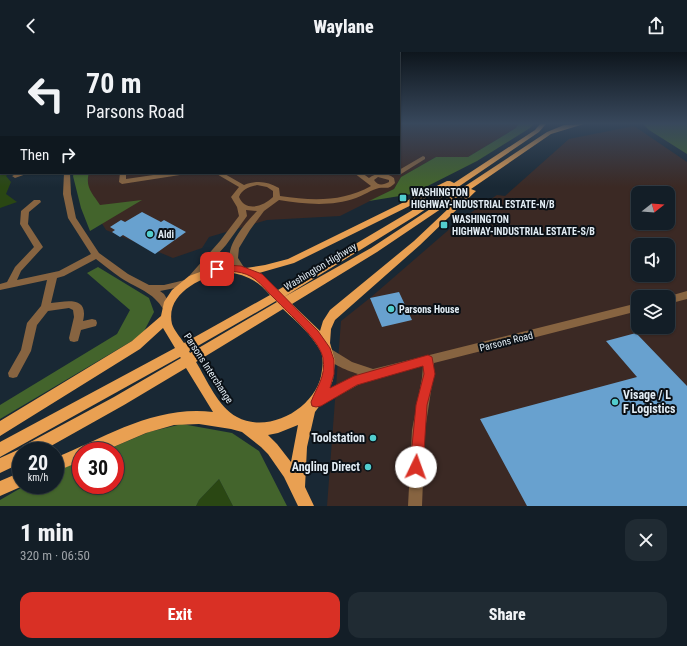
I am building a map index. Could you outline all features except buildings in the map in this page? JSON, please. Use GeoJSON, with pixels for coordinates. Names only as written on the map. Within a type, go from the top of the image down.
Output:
{"type":"FeatureCollection","features":[{"type":"Feature","properties":{"kind":"main road","name":"Washington Highway"},"geometry":{"type":"LineString","coordinates":[[307,285],[516,145]]}},
{"type":"Feature","properties":{"kind":"main road","name":"Washington Highway"},"geometry":{"type":"LineString","coordinates":[[0,450],[154,372],[307,285],[374,250],[531,145]]}},
{"type":"Feature","properties":{"kind":"main road"},"geometry":{"type":"LineString","coordinates":[[0,429],[136,345],[167,312],[178,290],[189,280],[214,270],[225,268],[244,270],[265,269],[291,261],[484,166]]}},
{"type":"Feature","properties":{"kind":"main road"},"geometry":{"type":"LineString","coordinates":[[298,488],[297,459],[301,433],[313,405],[324,388],[328,374],[328,360],[325,349],[324,332],[328,320],[334,313],[417,243],[494,171]]}},
{"type":"Feature","properties":{"kind":"main road"},"geometry":{"type":"LineString","coordinates":[[244,270],[258,277],[314,334],[325,349]]}},
{"type":"Feature","properties":{"kind":"main road","name":"Parsons Interchange"},"geometry":{"type":"LineString","coordinates":[[167,312],[170,332],[216,406],[224,415],[266,442],[283,462],[298,488],[306,506]]}},
{"type":"Feature","properties":{"kind":"main road","name":"Washington Highway"},"geometry":{"type":"LineString","coordinates":[[44,442],[119,401],[154,372]]}},
{"type":"Feature","properties":{"kind":"main road"},"geometry":{"type":"LineString","coordinates":[[110,442],[166,420],[210,418],[263,429],[280,426],[296,419],[313,405]]}},
{"type":"Feature","properties":{"kind":"main road"},"geometry":{"type":"LineString","coordinates":[[0,466],[12,460]]}},
{"type":"Feature","properties":{"kind":"main road"},"geometry":{"type":"LineString","coordinates":[[0,489],[12,483]]}},
{"type":"Feature","properties":{"kind":"street"},"geometry":{"type":"LineString","coordinates":[[400,172],[423,158]]}},
{"type":"Feature","properties":{"kind":"street"},"geometry":{"type":"LineString","coordinates":[[15,176],[29,174]]}},
{"type":"Feature","properties":{"kind":"street"},"geometry":{"type":"LineString","coordinates":[[67,174],[67,194],[72,218],[96,255],[125,276],[148,288],[161,297],[167,312]]}},
{"type":"Feature","properties":{"kind":"street"},"geometry":{"type":"LineString","coordinates":[[123,174],[122,182],[174,174]]}},
{"type":"Feature","properties":{"kind":"street"},"geometry":{"type":"LineString","coordinates":[[220,174],[243,187]]}},
{"type":"Feature","properties":{"kind":"street"},"geometry":{"type":"LineString","coordinates":[[359,174],[374,184],[384,187],[391,184],[392,181],[389,177]]}},
{"type":"Feature","properties":{"kind":"street"},"geometry":{"type":"LineString","coordinates":[[372,174],[389,177],[396,174]]}},
{"type":"Feature","properties":{"kind":"street"},"geometry":{"type":"LineString","coordinates":[[374,184],[371,178],[377,175]]}},
{"type":"Feature","properties":{"kind":"street"},"geometry":{"type":"LineString","coordinates":[[265,206],[252,208],[242,206],[238,204],[235,197],[243,187],[258,183],[269,185],[276,190],[277,198]]}},
{"type":"Feature","properties":{"kind":"street"},"geometry":{"type":"LineString","coordinates":[[244,270],[234,260],[233,251],[253,218],[265,206],[277,198],[306,203],[334,202],[362,195],[374,184]]}},
{"type":"Feature","properties":{"kind":"street"},"geometry":{"type":"LineString","coordinates":[[10,285],[18,269],[39,247],[24,224],[25,211],[33,204],[20,206]]}},
{"type":"Feature","properties":{"kind":"street"},"geometry":{"type":"LineString","coordinates":[[148,288],[164,288],[189,280],[223,243],[243,216],[242,206]]}},
{"type":"Feature","properties":{"kind":"street"},"geometry":{"type":"LineString","coordinates":[[0,287],[61,274],[96,255]]}},
{"type":"Feature","properties":{"kind":"street"},"geometry":{"type":"LineString","coordinates":[[13,373],[26,351],[32,323],[44,308],[52,276]]}},
{"type":"Feature","properties":{"kind":"street"},"geometry":{"type":"LineString","coordinates":[[675,298],[687,295]]}},
{"type":"Feature","properties":{"kind":"street"},"geometry":{"type":"LineString","coordinates":[[44,308],[70,304],[78,308],[79,317],[74,338]]}},
{"type":"Feature","properties":{"kind":"street","name":"Parsons Road"},"geometry":{"type":"LineString","coordinates":[[313,405],[348,384],[373,374],[631,309]]}},
{"type":"Feature","properties":{"kind":"street"},"geometry":{"type":"LineString","coordinates":[[77,327],[92,323]]}},
{"type":"Feature","properties":{"kind":"street","name":"Parsons Road"},"geometry":{"type":"LineString","coordinates":[[325,349],[337,360],[354,370],[373,374]]}},
{"type":"Feature","properties":{"kind":"street"},"geometry":{"type":"LineString","coordinates":[[415,506],[417,454],[422,405],[429,374],[428,360]]}},
{"type":"Feature","properties":{"kind":"shaded area"},"geometry":{"type":"Polygon","coordinates":[[[400,145],[488,145],[468,157],[436,157],[401,177],[394,189],[340,216],[267,220],[209,237],[202,248],[173,258],[106,230],[91,206],[87,181],[89,174],[400,174],[400,145]]]}},
{"type":"Feature","properties":{"kind":"shaded area"},"geometry":{"type":"Polygon","coordinates":[[[562,145],[662,145],[687,162],[687,506],[327,506],[341,321],[370,298],[460,220],[497,195],[505,196],[562,145]]]}},
{"type":"Feature","properties":{"kind":"green space"},"geometry":{"type":"Polygon","coordinates":[[[488,145],[502,145],[477,161],[412,194],[369,201],[394,189],[401,177],[436,157],[468,157],[488,145]]]}},
{"type":"Feature","properties":{"kind":"green space"},"geometry":{"type":"Polygon","coordinates":[[[673,145],[687,145],[687,154],[673,145]]]}},
{"type":"Feature","properties":{"kind":"green space"},"geometry":{"type":"Polygon","coordinates":[[[0,174],[8,174],[6,176],[11,182],[6,194],[17,202],[0,208],[0,174]]]}},
{"type":"Feature","properties":{"kind":"green space"},"geometry":{"type":"Polygon","coordinates":[[[74,174],[89,174],[89,186],[100,205],[142,200],[90,231],[81,208],[74,174]]]}},
{"type":"Feature","properties":{"kind":"green space"},"geometry":{"type":"Polygon","coordinates":[[[98,267],[149,298],[154,312],[142,335],[0,419],[0,405],[117,334],[130,310],[87,273],[98,267]]]}},
{"type":"Feature","properties":{"kind":"green space"},"geometry":{"type":"Polygon","coordinates":[[[182,424],[232,433],[259,451],[287,506],[233,506],[219,479],[199,500],[196,506],[0,506],[0,500],[12,493],[64,494],[64,468],[72,464],[72,494],[124,494],[124,443],[149,432],[182,424]]]}},
{"type":"Feature","properties":{"kind":"green space"},"geometry":{"type":"Polygon","coordinates":[[[219,479],[233,506],[196,506],[199,500],[219,479]]]}},
{"type":"Feature","properties":{"kind":"place","name":"WASHINGTON HIGHWAY-INDUSTRIAL ESTATE-N/B"},"geometry":{"type":"Point","coordinates":[403,198]}},
{"type":"Feature","properties":{"kind":"place","name":"WASHINGTON HIGHWAY-INDUSTRIAL ESTATE-S/B"},"geometry":{"type":"Point","coordinates":[444,225]}},
{"type":"Feature","properties":{"kind":"place","name":"Aldi"},"geometry":{"type":"Point","coordinates":[150,234]}},
{"type":"Feature","properties":{"kind":"place","name":"Parsons House"},"geometry":{"type":"Point","coordinates":[391,309]}},
{"type":"Feature","properties":{"kind":"place","name":"Visage / L F Logistics"},"geometry":{"type":"Point","coordinates":[615,402]}},
{"type":"Feature","properties":{"kind":"place","name":"Toolstation"},"geometry":{"type":"Point","coordinates":[373,438]}},
{"type":"Feature","properties":{"kind":"place","name":"Angling Direct"},"geometry":{"type":"Point","coordinates":[368,467]}},
{"type":"Feature","properties":{"kind":"route"},"geometry":{"type":"LineString","coordinates":[[217,269],[241,269],[258,277],[314,334],[326,351],[328,360],[328,374],[324,388],[316,402],[335,390],[354,381],[373,374],[428,360],[429,374],[422,405],[416,467]]}}]}
